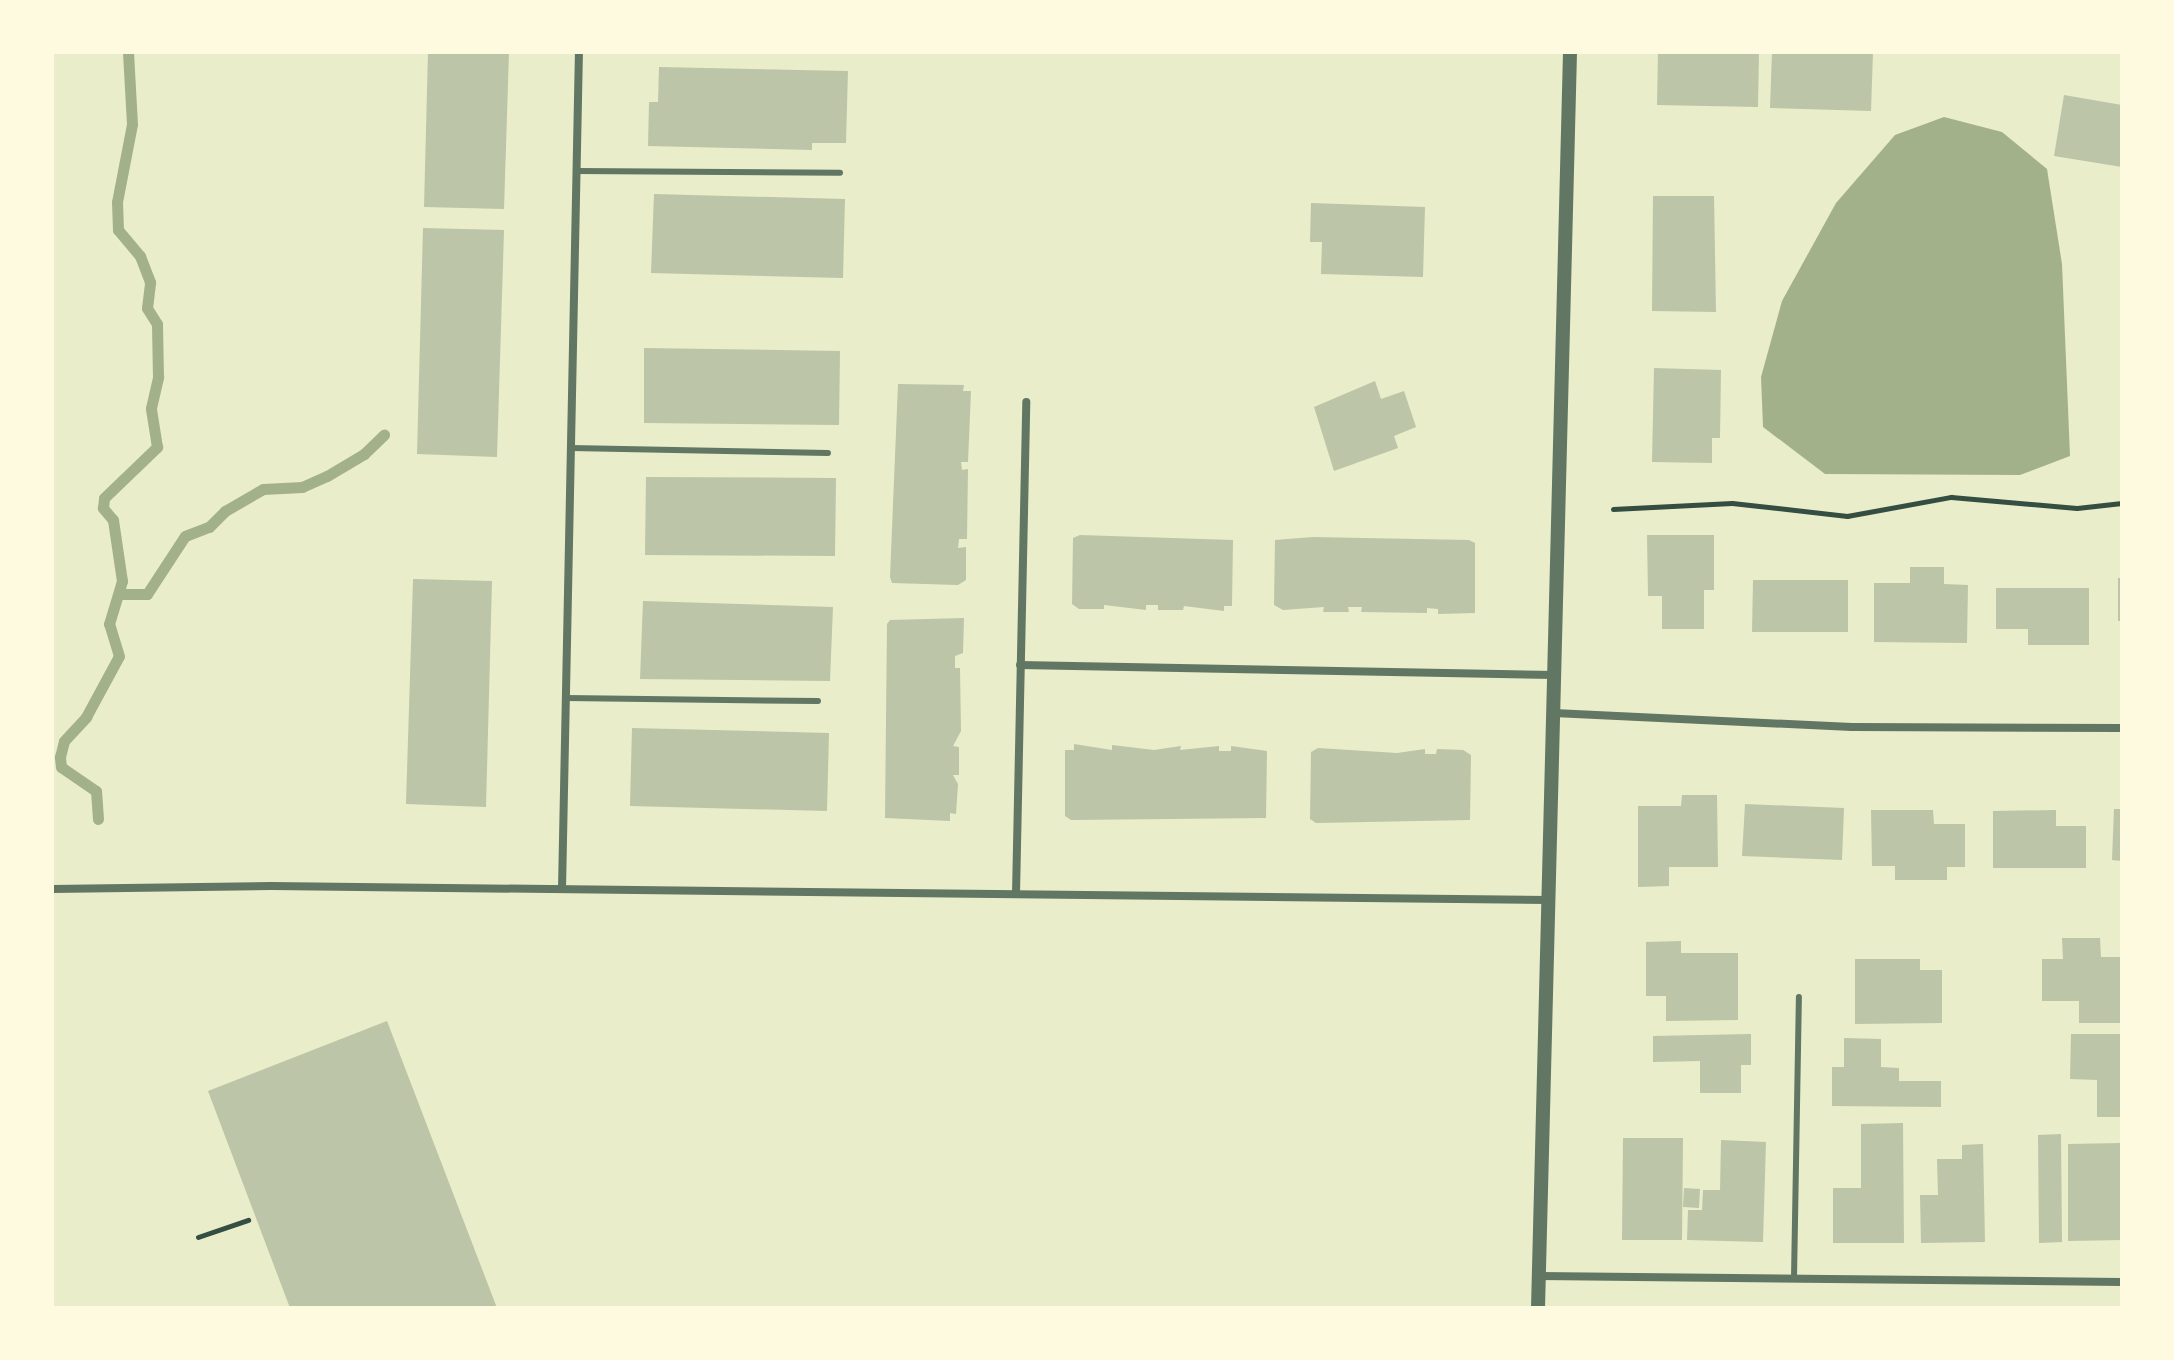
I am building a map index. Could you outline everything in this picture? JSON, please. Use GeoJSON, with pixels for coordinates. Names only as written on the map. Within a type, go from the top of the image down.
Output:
{"type":"FeatureCollection","features":[{"type":"Feature","properties":{"kind":"street"},"geometry":{"type":"LineString","coordinates":[[562,889],[579,52]]}},
{"type":"Feature","properties":{"kind":"street"},"geometry":{"type":"LineString","coordinates":[[1538,1308],[1570,52]]}},
{"type":"Feature","properties":{"kind":"street"},"geometry":{"type":"LineString","coordinates":[[1016,894],[1026,402]]}},
{"type":"Feature","properties":{"kind":"street"},"geometry":{"type":"LineString","coordinates":[[1020,665],[1554,675]]}},
{"type":"Feature","properties":{"kind":"street"},"geometry":{"type":"LineString","coordinates":[[1554,713],[1852,727],[2122,728]]}},
{"type":"Feature","properties":{"kind":"street"},"geometry":{"type":"LineString","coordinates":[[52,889],[562,889],[1548,900]]}},
{"type":"Feature","properties":{"kind":"street"},"geometry":{"type":"LineString","coordinates":[[1539,1276],[2122,1282]]}},
{"type":"Feature","properties":{"kind":"lane"},"geometry":{"type":"LineString","coordinates":[[577,171],[840,173]]}},
{"type":"Feature","properties":{"kind":"lane"},"geometry":{"type":"LineString","coordinates":[[571,448],[828,453]]}},
{"type":"Feature","properties":{"kind":"lane"},"geometry":{"type":"LineString","coordinates":[[566,698],[818,701]]}},
{"type":"Feature","properties":{"kind":"lane"},"geometry":{"type":"LineString","coordinates":[[1794,1278],[1799,997]]}},
{"type":"Feature","properties":{"kind":"path"},"geometry":{"type":"LineString","coordinates":[[1613,509],[1732,503],[1847,516],[1951,497],[2077,508],[2122,503]]}},
{"type":"Feature","properties":{"kind":"path"},"geometry":{"type":"LineString","coordinates":[[198,1237],[248,1220]]}},
{"type":"Feature","properties":{"kind":"shaded area"},"geometry":{"type":"Polygon","coordinates":[[[1944,117],[2002,132],[2047,169],[2062,264],[2070,456],[2020,475],[1825,474],[1763,427],[1761,377],[1782,301],[1836,203],[1895,135],[1944,117]]]}},
{"type":"Feature","properties":{"kind":"building"},"geometry":{"type":"Polygon","coordinates":[[[428,52],[509,52],[504,209],[424,207],[428,52]]]}},
{"type":"Feature","properties":{"kind":"building"},"geometry":{"type":"Polygon","coordinates":[[[1658,52],[1759,52],[1758,107],[1657,105],[1658,52]]]}},
{"type":"Feature","properties":{"kind":"building"},"geometry":{"type":"Polygon","coordinates":[[[1772,52],[1873,52],[1871,111],[1770,108],[1772,52]]]}},
{"type":"Feature","properties":{"kind":"building"},"geometry":{"type":"Polygon","coordinates":[[[659,67],[848,71],[846,143],[812,143],[812,150],[648,146],[649,102],[658,102],[659,67]]]}},
{"type":"Feature","properties":{"kind":"building"},"geometry":{"type":"Polygon","coordinates":[[[2064,95],[2122,105],[2122,167],[2054,156],[2064,95]]]}},
{"type":"Feature","properties":{"kind":"building"},"geometry":{"type":"Polygon","coordinates":[[[654,194],[845,199],[843,278],[651,273],[654,194]]]}},
{"type":"Feature","properties":{"kind":"building"},"geometry":{"type":"Polygon","coordinates":[[[1653,196],[1714,196],[1716,312],[1652,311],[1653,196]]]}},
{"type":"Feature","properties":{"kind":"building"},"geometry":{"type":"Polygon","coordinates":[[[1311,203],[1425,207],[1423,277],[1321,274],[1322,242],[1310,242],[1311,203]]]}},
{"type":"Feature","properties":{"kind":"building"},"geometry":{"type":"Polygon","coordinates":[[[423,228],[504,230],[497,457],[417,454],[423,228]]]}},
{"type":"Feature","properties":{"kind":"building"},"geometry":{"type":"Polygon","coordinates":[[[644,348],[840,351],[839,425],[644,423],[644,348]]]}},
{"type":"Feature","properties":{"kind":"building"},"geometry":{"type":"Polygon","coordinates":[[[1654,368],[1721,370],[1720,438],[1712,438],[1712,463],[1652,462],[1654,368]]]}},
{"type":"Feature","properties":{"kind":"building"},"geometry":{"type":"Polygon","coordinates":[[[1375,381],[1381,399],[1404,391],[1416,427],[1394,436],[1398,448],[1334,471],[1314,407],[1375,381]]]}},
{"type":"Feature","properties":{"kind":"building"},"geometry":{"type":"Polygon","coordinates":[[[898,384],[964,385],[963,391],[971,391],[968,462],[961,462],[962,470],[968,469],[967,539],[959,539],[958,548],[966,547],[966,580],[958,585],[892,583],[890,577],[898,384]]]}},
{"type":"Feature","properties":{"kind":"building"},"geometry":{"type":"Polygon","coordinates":[[[646,477],[836,478],[835,556],[645,555],[646,477]]]}},
{"type":"Feature","properties":{"kind":"building"},"geometry":{"type":"Polygon","coordinates":[[[1080,535],[1233,540],[1232,606],[1224,606],[1224,611],[1184,606],[1183,610],[1158,610],[1158,605],[1146,605],[1146,610],[1104,605],[1104,609],[1079,609],[1072,604],[1073,538],[1080,535]]]}},
{"type":"Feature","properties":{"kind":"building"},"geometry":{"type":"Polygon","coordinates":[[[1647,535],[1714,535],[1714,590],[1704,590],[1704,629],[1662,629],[1662,596],[1648,596],[1647,535]]]}},
{"type":"Feature","properties":{"kind":"building"},"geometry":{"type":"Polygon","coordinates":[[[1313,537],[1469,540],[1475,543],[1475,613],[1438,614],[1438,609],[1427,608],[1427,613],[1361,612],[1362,607],[1348,607],[1349,612],[1323,612],[1324,607],[1283,610],[1274,605],[1275,540],[1313,537]]]}},
{"type":"Feature","properties":{"kind":"building"},"geometry":{"type":"Polygon","coordinates":[[[1910,567],[1944,567],[1944,584],[1968,585],[1967,643],[1874,642],[1874,583],[1910,583],[1910,567]]]}},
{"type":"Feature","properties":{"kind":"building"},"geometry":{"type":"Polygon","coordinates":[[[2118,578],[2122,578],[2122,621],[2118,621],[2118,578]]]}},
{"type":"Feature","properties":{"kind":"building"},"geometry":{"type":"Polygon","coordinates":[[[413,579],[492,581],[486,807],[406,804],[413,579]]]}},
{"type":"Feature","properties":{"kind":"building"},"geometry":{"type":"Polygon","coordinates":[[[1753,580],[1848,580],[1848,632],[1752,632],[1753,580]]]}},
{"type":"Feature","properties":{"kind":"building"},"geometry":{"type":"Polygon","coordinates":[[[1996,588],[2089,588],[2089,645],[2028,645],[2028,629],[1996,629],[1996,588]]]}},
{"type":"Feature","properties":{"kind":"building"},"geometry":{"type":"Polygon","coordinates":[[[643,601],[833,607],[830,681],[640,679],[643,601]]]}},
{"type":"Feature","properties":{"kind":"building"},"geometry":{"type":"Polygon","coordinates":[[[964,618],[963,653],[955,656],[955,668],[960,668],[961,731],[953,746],[959,747],[959,775],[953,775],[958,784],[956,814],[950,813],[950,821],[885,818],[887,624],[890,620],[964,618]]]}},
{"type":"Feature","properties":{"kind":"building"},"geometry":{"type":"Polygon","coordinates":[[[632,728],[829,733],[827,811],[630,806],[632,728]]]}},
{"type":"Feature","properties":{"kind":"building"},"geometry":{"type":"Polygon","coordinates":[[[1074,744],[1112,750],[1112,745],[1154,750],[1219,746],[1219,751],[1231,751],[1231,746],[1267,751],[1266,818],[1071,820],[1065,816],[1065,750],[1074,750],[1074,744]]]}},
{"type":"Feature","properties":{"kind":"building"},"geometry":{"type":"Polygon","coordinates":[[[1318,748],[1397,753],[1425,749],[1425,754],[1436,754],[1437,749],[1463,750],[1471,755],[1470,820],[1316,823],[1310,819],[1311,752],[1318,748]]]}},
{"type":"Feature","properties":{"kind":"building"},"geometry":{"type":"Polygon","coordinates":[[[1682,795],[1717,795],[1718,867],[1669,867],[1669,886],[1638,887],[1638,806],[1681,806],[1682,795]]]}},
{"type":"Feature","properties":{"kind":"building"},"geometry":{"type":"Polygon","coordinates":[[[1745,804],[1844,808],[1842,860],[1742,856],[1745,804]]]}},
{"type":"Feature","properties":{"kind":"building"},"geometry":{"type":"Polygon","coordinates":[[[2114,809],[2122,809],[2122,861],[2112,860],[2114,809]]]}},
{"type":"Feature","properties":{"kind":"building"},"geometry":{"type":"Polygon","coordinates":[[[1871,810],[1933,810],[1934,824],[1965,824],[1965,867],[1947,867],[1947,880],[1895,880],[1895,866],[1872,866],[1871,810]]]}},
{"type":"Feature","properties":{"kind":"building"},"geometry":{"type":"Polygon","coordinates":[[[2056,810],[2056,826],[2086,826],[2086,868],[1993,868],[1993,811],[2056,810]]]}},
{"type":"Feature","properties":{"kind":"building"},"geometry":{"type":"Polygon","coordinates":[[[2062,938],[2100,938],[2101,957],[2122,957],[2122,1023],[2079,1023],[2079,1001],[2042,1001],[2042,959],[2063,959],[2062,938]]]}},
{"type":"Feature","properties":{"kind":"building"},"geometry":{"type":"Polygon","coordinates":[[[1681,941],[1681,953],[1738,953],[1738,1020],[1666,1021],[1666,996],[1646,996],[1646,942],[1681,941]]]}},
{"type":"Feature","properties":{"kind":"building"},"geometry":{"type":"Polygon","coordinates":[[[1855,959],[1920,959],[1920,970],[1942,970],[1942,1023],[1855,1024],[1855,959]]]}},
{"type":"Feature","properties":{"kind":"building"},"geometry":{"type":"Polygon","coordinates":[[[387,1021],[497,1308],[290,1308],[208,1091],[387,1021]]]}},
{"type":"Feature","properties":{"kind":"building"},"geometry":{"type":"Polygon","coordinates":[[[1751,1034],[1751,1065],[1741,1065],[1741,1093],[1700,1093],[1700,1061],[1653,1062],[1653,1036],[1751,1034]]]}},
{"type":"Feature","properties":{"kind":"building"},"geometry":{"type":"Polygon","coordinates":[[[2071,1034],[2122,1034],[2122,1117],[2097,1117],[2097,1080],[2070,1079],[2071,1034]]]}},
{"type":"Feature","properties":{"kind":"building"},"geometry":{"type":"Polygon","coordinates":[[[1844,1038],[1881,1039],[1881,1067],[1899,1068],[1899,1081],[1941,1081],[1941,1107],[1832,1106],[1832,1067],[1844,1067],[1844,1038]]]}},
{"type":"Feature","properties":{"kind":"building"},"geometry":{"type":"Polygon","coordinates":[[[1903,1123],[1904,1243],[1833,1243],[1833,1188],[1861,1188],[1861,1124],[1903,1123]]]}},
{"type":"Feature","properties":{"kind":"building"},"geometry":{"type":"Polygon","coordinates":[[[2061,1134],[2062,1242],[2039,1243],[2038,1135],[2061,1134]]]}},
{"type":"Feature","properties":{"kind":"building"},"geometry":{"type":"Polygon","coordinates":[[[1623,1138],[1683,1138],[1682,1240],[1622,1240],[1623,1138]]]}},
{"type":"Feature","properties":{"kind":"building"},"geometry":{"type":"Polygon","coordinates":[[[1721,1140],[1766,1142],[1763,1242],[1687,1240],[1688,1210],[1702,1210],[1703,1190],[1720,1190],[1721,1140]]]}},
{"type":"Feature","properties":{"kind":"building"},"geometry":{"type":"Polygon","coordinates":[[[2122,1143],[2122,1240],[2068,1241],[2068,1144],[2122,1143]]]}},
{"type":"Feature","properties":{"kind":"building"},"geometry":{"type":"Polygon","coordinates":[[[1983,1144],[1985,1242],[1921,1243],[1920,1195],[1938,1195],[1937,1159],[1962,1159],[1962,1145],[1983,1144]]]}},
{"type":"Feature","properties":{"kind":"building"},"geometry":{"type":"Polygon","coordinates":[[[1684,1188],[1700,1189],[1699,1208],[1683,1207],[1684,1188]]]}},
{"type":"Feature","properties":{"kind":"waterway"},"geometry":{"type":"LineString","coordinates":[[98,819],[96,791],[61,767],[60,757],[64,741],[86,717],[119,656],[109,624],[122,581],[113,520],[103,508],[104,498],[157,447],[151,408],[158,377],[157,324],[147,308],[150,282],[140,256],[118,230],[117,202],[132,124],[128,52]]}},
{"type":"Feature","properties":{"kind":"waterway"},"geometry":{"type":"LineString","coordinates":[[122,594],[147,594],[185,536],[209,527],[225,511],[263,489],[302,487],[327,476],[364,454],[384,435]]}}]}
